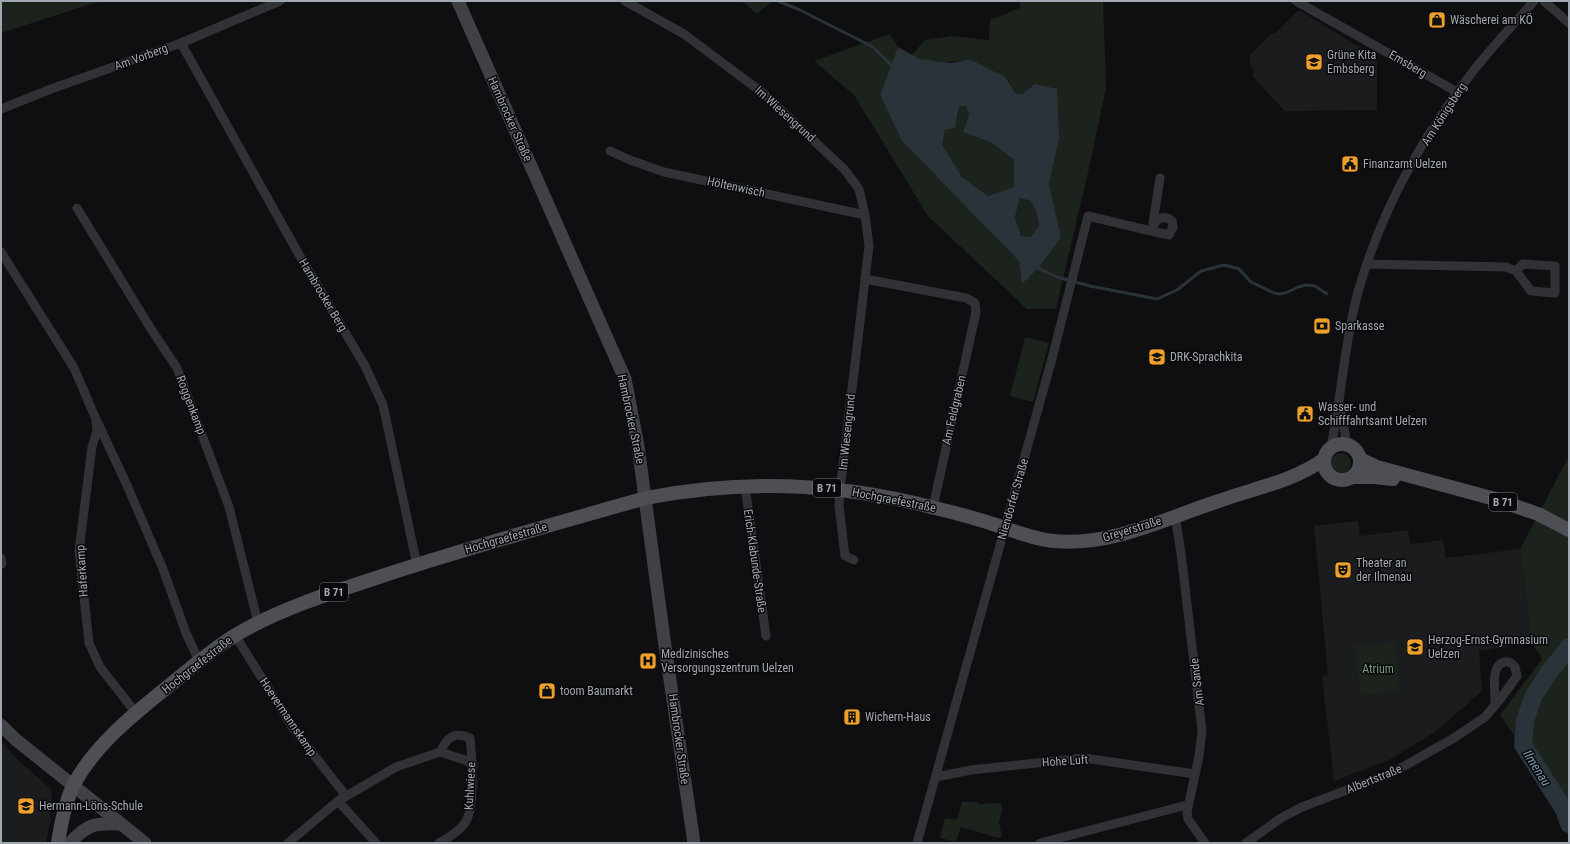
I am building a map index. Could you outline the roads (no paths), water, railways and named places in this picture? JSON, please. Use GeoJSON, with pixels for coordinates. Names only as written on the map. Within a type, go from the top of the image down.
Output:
{"type":"FeatureCollection","features":[{"type":"Feature","properties":{"kind":"main road"},"geometry":{"type":"LineString","coordinates":[[1342,444],[1347,445],[1358,453],[1360,466],[1358,472],[1353,477],[1342,481],[1335,480],[1330,476],[1324,466],[1323,460],[1331,447],[1342,444]]}},
{"type":"Feature","properties":{"kind":"main road","name":"B 71"},"geometry":{"type":"LineString","coordinates":[[1360,459],[1377,467],[1495,499],[1538,514],[1569,530]]}},
{"type":"Feature","properties":{"kind":"main road","name":"Greyerstraße"},"geometry":{"type":"LineString","coordinates":[[1258,490],[1307,471],[1323,460]]}},
{"type":"Feature","properties":{"kind":"main road","name":"Greyerstraße"},"geometry":{"type":"LineString","coordinates":[[1005,528],[1030,537],[1052,541],[1074,542],[1115,536],[1221,500],[1258,490],[1330,476]]}},
{"type":"Feature","properties":{"kind":"main road","name":"B 71"},"geometry":{"type":"LineString","coordinates":[[1353,477],[1374,477],[1434,483]]}},
{"type":"Feature","properties":{"kind":"main road","name":"Hochgraefestraße"},"geometry":{"type":"LineString","coordinates":[[74,785],[90,759],[112,735],[136,713],[235,635],[258,623],[319,597],[417,564],[646,498],[675,492],[707,488],[795,486],[887,496],[1005,528]]}},
{"type":"Feature","properties":{"kind":"main road","name":"B 71"},"geometry":{"type":"LineString","coordinates":[[58,843],[66,805],[74,785]]}},
{"type":"Feature","properties":{"kind":"street","name":"Am Vorberg"},"geometry":{"type":"LineString","coordinates":[[1,109],[51,89],[181,43],[280,1]]}},
{"type":"Feature","properties":{"kind":"street","name":"Hambrocker Straße"},"geometry":{"type":"LineString","coordinates":[[458,1],[625,379],[646,498],[664,639],[694,843]]}},
{"type":"Feature","properties":{"kind":"street","name":"Im Wiesengrund"},"geometry":{"type":"LineString","coordinates":[[625,1],[684,34],[764,94],[844,169],[859,189],[865,215],[869,246],[862,294],[839,506],[845,556],[854,560]]}},
{"type":"Feature","properties":{"kind":"street","name":"Emsberg"},"geometry":{"type":"LineString","coordinates":[[1296,1],[1457,92]]}},
{"type":"Feature","properties":{"kind":"street","name":"Am Königsberg"},"geometry":{"type":"LineString","coordinates":[[1331,447],[1339,404],[1345,349],[1358,292],[1380,228],[1398,188],[1435,125],[1457,92],[1492,47],[1534,1]]}},
{"type":"Feature","properties":{"kind":"street"},"geometry":{"type":"LineString","coordinates":[[1544,1],[1569,23]]}},
{"type":"Feature","properties":{"kind":"street","name":"Hambrocker Berg"},"geometry":{"type":"LineString","coordinates":[[181,43],[297,251],[368,372],[383,405],[417,564]]}},
{"type":"Feature","properties":{"kind":"street","name":"Höltenwisch"},"geometry":{"type":"LineString","coordinates":[[610,151],[664,172],[865,215]]}},
{"type":"Feature","properties":{"kind":"street","name":"Niendorfer Straße"},"geometry":{"type":"LineString","coordinates":[[917,843],[1053,355],[1088,216],[1152,227],[1160,178]]}},
{"type":"Feature","properties":{"kind":"street","name":"Roggenkamp"},"geometry":{"type":"LineString","coordinates":[[77,208],[151,329],[177,368],[229,506],[258,623]]}},
{"type":"Feature","properties":{"kind":"street","name":"Haferkamp"},"geometry":{"type":"LineString","coordinates":[[1,252],[74,368],[163,569],[186,633],[199,662]]}},
{"type":"Feature","properties":{"kind":"street"},"geometry":{"type":"LineString","coordinates":[[1367,264],[1506,267],[1516,271],[1531,291],[1555,293],[1555,266],[1523,264],[1516,271]]}},
{"type":"Feature","properties":{"kind":"street","name":"Am Feldgraben"},"geometry":{"type":"LineString","coordinates":[[865,280],[966,298],[975,303],[976,312],[932,507]]}},
{"type":"Feature","properties":{"kind":"street","name":"Am Königsberg"},"geometry":{"type":"LineString","coordinates":[[1339,404],[1347,445]]}},
{"type":"Feature","properties":{"kind":"street","name":"Haferkamp"},"geometry":{"type":"LineString","coordinates":[[95,417],[97,431],[92,447],[79,551],[89,643],[100,667],[136,713]]}},
{"type":"Feature","properties":{"kind":"street","name":"Erich-Klabunde-Straße"},"geometry":{"type":"LineString","coordinates":[[745,486],[766,636]]}},
{"type":"Feature","properties":{"kind":"street","name":"Am Sande"},"geometry":{"type":"LineString","coordinates":[[1175,516],[1181,553],[1202,731],[1199,756],[1187,805],[1187,812],[1188,820],[1205,843]]}},
{"type":"Feature","properties":{"kind":"street","name":"Hoevermannskamp"},"geometry":{"type":"LineString","coordinates":[[235,635],[293,728],[342,799]]}},
{"type":"Feature","properties":{"kind":"street","name":"Albertstraße"},"geometry":{"type":"LineString","coordinates":[[1246,843],[1281,818],[1302,807],[1392,773],[1410,764],[1468,729],[1485,717],[1496,705]]}},
{"type":"Feature","properties":{"kind":"street"},"geometry":{"type":"LineString","coordinates":[[1,725],[15,739],[145,843]]}},
{"type":"Feature","properties":{"kind":"street","name":"Kuhlwiese"},"geometry":{"type":"LineString","coordinates":[[439,843],[452,836],[467,820],[471,803],[473,765],[470,738],[461,734],[453,736],[445,742],[440,752]]}},
{"type":"Feature","properties":{"kind":"street"},"geometry":{"type":"LineString","coordinates":[[288,843],[342,799],[396,767],[440,752],[465,760],[473,765]]}},
{"type":"Feature","properties":{"kind":"street","name":"Hohe Luft"},"geometry":{"type":"LineString","coordinates":[[936,776],[971,770],[1084,758],[1195,774]]}},
{"type":"Feature","properties":{"kind":"street"},"geometry":{"type":"LineString","coordinates":[[342,799],[376,843]]}},
{"type":"Feature","properties":{"kind":"street"},"geometry":{"type":"LineString","coordinates":[[1040,843],[1187,805]]}},
{"type":"Feature","properties":{"kind":"street"},"geometry":{"type":"LineString","coordinates":[[70,843],[87,828],[101,823],[120,824]]}},
{"type":"Feature","properties":{"kind":"waterway"},"geometry":{"type":"LineString","coordinates":[[778,1],[800,10],[873,47],[893,67]]}},
{"type":"Feature","properties":{"kind":"waterway"},"geometry":{"type":"LineString","coordinates":[[1036,267],[1057,277],[1090,286],[1157,299],[1177,290],[1201,271],[1224,265],[1239,269],[1251,282],[1274,293],[1280,294],[1306,285],[1315,286],[1327,294]]}},
{"type":"Feature","properties":{"kind":"waterway","name":"Ilmenau"},"geometry":{"type":"LineString","coordinates":[[1569,647],[1549,672],[1533,697],[1525,721],[1523,745],[1565,811],[1569,824]]}},
{"type":"Feature","properties":{"kind":"place","name":"Wäscherei am KÖ"},"geometry":{"type":"Point","coordinates":[1437,20]}},
{"type":"Feature","properties":{"kind":"place","name":"Grüne Kita Embsberg"},"geometry":{"type":"Point","coordinates":[1314,62]}},
{"type":"Feature","properties":{"kind":"place","name":"Finanzamt Uelzen"},"geometry":{"type":"Point","coordinates":[1350,164]}},
{"type":"Feature","properties":{"kind":"place","name":"Sparkasse"},"geometry":{"type":"Point","coordinates":[1322,326]}},
{"type":"Feature","properties":{"kind":"place","name":"DRK-Sprachkita"},"geometry":{"type":"Point","coordinates":[1157,357]}},
{"type":"Feature","properties":{"kind":"place","name":"Wasser- und Schifffahrtsamt Uelzen"},"geometry":{"type":"Point","coordinates":[1305,414]}},
{"type":"Feature","properties":{"kind":"place","name":"Theater an der Ilmenau"},"geometry":{"type":"Point","coordinates":[1343,570]}},
{"type":"Feature","properties":{"kind":"place","name":"Herzog-Ernst-Gymnasium Uelzen"},"geometry":{"type":"Point","coordinates":[1415,647]}},
{"type":"Feature","properties":{"kind":"place","name":"Medizinisches Versorgungszentrum Uelzen"},"geometry":{"type":"Point","coordinates":[648,661]}},
{"type":"Feature","properties":{"kind":"place","name":"toom Baumarkt"},"geometry":{"type":"Point","coordinates":[547,691]}},
{"type":"Feature","properties":{"kind":"place","name":"Wichern-Haus"},"geometry":{"type":"Point","coordinates":[852,717]}},
{"type":"Feature","properties":{"kind":"place","name":"Hermann-Löns-Schule"},"geometry":{"type":"Point","coordinates":[26,806]}},
{"type":"Feature","properties":{"kind":"park label","name":"Atrium"},"geometry":{"type":"Point","coordinates":[1378,669]}}]}
